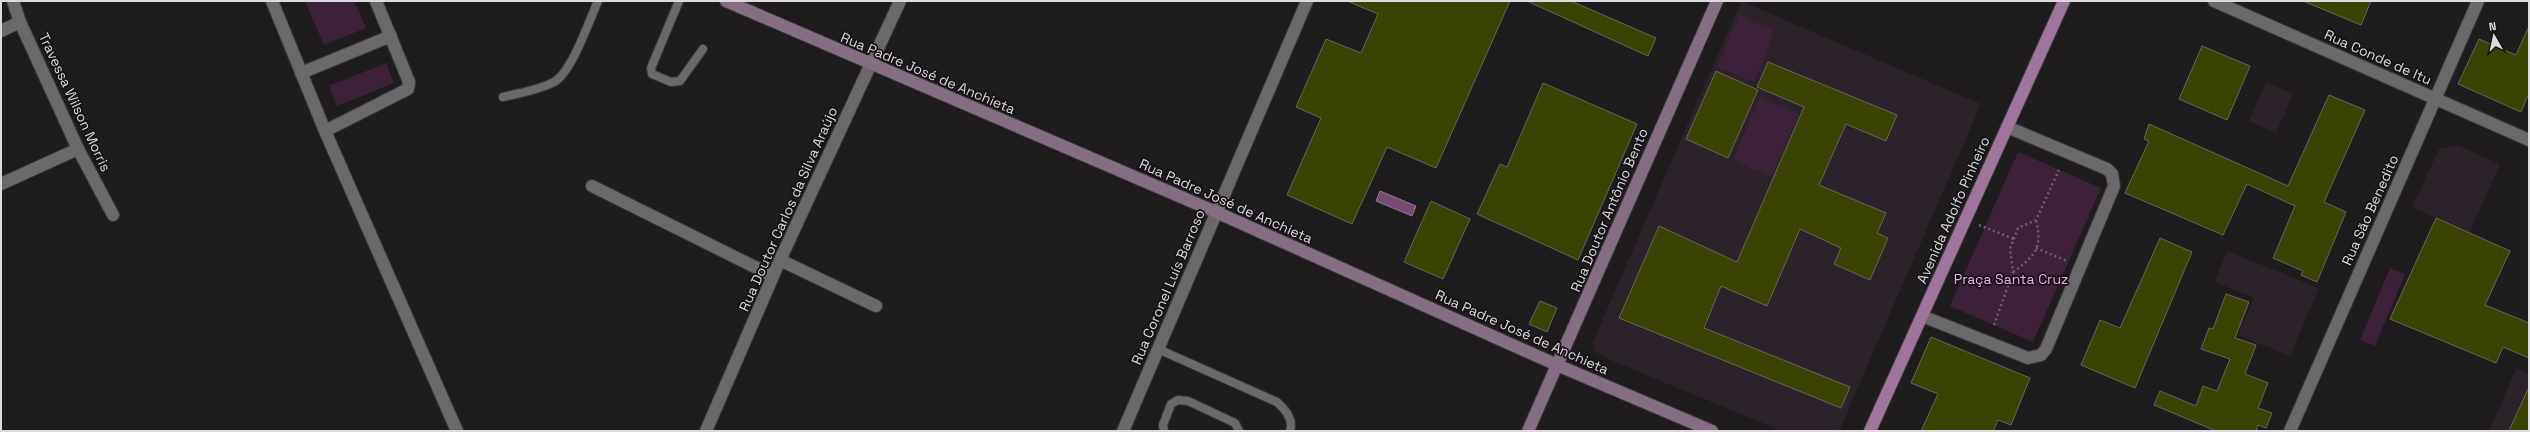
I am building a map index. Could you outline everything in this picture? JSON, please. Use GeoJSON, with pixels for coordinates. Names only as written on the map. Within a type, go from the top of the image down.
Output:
{"type":"FeatureCollection","features":[{"type":"Feature","properties":{"kind":"main road","name":"Avenida Adolfo Pinheiro"},"geometry":{"type":"LineString","coordinates":[[1870,431],[2064,1]]}},
{"type":"Feature","properties":{"kind":"street","name":"Travessa Wilson Morris"},"geometry":{"type":"LineString","coordinates":[[13,1],[20,22],[78,149],[113,215]]}},
{"type":"Feature","properties":{"kind":"street"},"geometry":{"type":"LineString","coordinates":[[272,1],[325,131],[457,431]]}},
{"type":"Feature","properties":{"kind":"street"},"geometry":{"type":"LineString","coordinates":[[325,131],[408,89],[409,82],[376,1]]}},
{"type":"Feature","properties":{"kind":"street","name":"Rua Padre José de Anchieta"},"geometry":{"type":"LineString","coordinates":[[726,1],[1216,212],[1557,365],[1712,431]]}},
{"type":"Feature","properties":{"kind":"street","name":"Rua Doutor Carlos da Silva Araújo"},"geometry":{"type":"LineString","coordinates":[[706,431],[780,260],[900,1]]}},
{"type":"Feature","properties":{"kind":"street","name":"Rua Coronel Luís Barroso"},"geometry":{"type":"LineString","coordinates":[[1123,431],[1307,1]]}},
{"type":"Feature","properties":{"kind":"street","name":"Rua Doutor Antônio Bento"},"geometry":{"type":"LineString","coordinates":[[1528,431],[1717,1]]}},
{"type":"Feature","properties":{"kind":"street","name":"Rua Conde de Itu"},"geometry":{"type":"LineString","coordinates":[[2214,1],[2529,140]]}},
{"type":"Feature","properties":{"kind":"street","name":"Rua São Benedito"},"geometry":{"type":"LineString","coordinates":[[2290,431],[2478,1]]}},
{"type":"Feature","properties":{"kind":"street"},"geometry":{"type":"LineString","coordinates":[[1,31],[20,22]]}},
{"type":"Feature","properties":{"kind":"street"},"geometry":{"type":"LineString","coordinates":[[301,73],[391,36]]}},
{"type":"Feature","properties":{"kind":"street"},"geometry":{"type":"LineString","coordinates":[[1922,316],[2028,358],[2036,358],[2046,349],[2114,186],[2112,174],[2107,170],[2007,127]]}},
{"type":"Feature","properties":{"kind":"street"},"geometry":{"type":"LineString","coordinates":[[1,184],[78,149]]}},
{"type":"Feature","properties":{"kind":"street"},"geometry":{"type":"LineString","coordinates":[[592,186],[773,276]]}},
{"type":"Feature","properties":{"kind":"street"},"geometry":{"type":"LineString","coordinates":[[780,260],[876,306]]}},
{"type":"Feature","properties":{"kind":"lane"},"geometry":{"type":"LineString","coordinates":[[503,97],[544,86],[560,78],[568,67],[598,1]]}},
{"type":"Feature","properties":{"kind":"lane"},"geometry":{"type":"LineString","coordinates":[[679,1],[651,68],[652,74],[672,82],[680,81],[703,49]]}},
{"type":"Feature","properties":{"kind":"lane"},"geometry":{"type":"LineString","coordinates":[[1158,349],[1276,402],[1286,410],[1292,425],[1290,431]]}},
{"type":"Feature","properties":{"kind":"lane"},"geometry":{"type":"LineString","coordinates":[[1164,431],[1164,425],[1171,404],[1178,400],[1188,401],[1235,423],[1239,431]]}},
{"type":"Feature","properties":{"kind":"path"},"geometry":{"type":"LineString","coordinates":[[2013,272],[2033,257],[2040,236],[2036,220],[2059,170]]}},
{"type":"Feature","properties":{"kind":"path"},"geometry":{"type":"LineString","coordinates":[[1965,220],[2014,239]]}},
{"type":"Feature","properties":{"kind":"path"},"geometry":{"type":"LineString","coordinates":[[1994,325],[2013,272],[2010,249],[2018,228],[2036,220]]}},
{"type":"Feature","properties":{"kind":"path"},"geometry":{"type":"LineString","coordinates":[[2036,248],[2080,267]]}},
{"type":"Feature","properties":{"kind":"shaded area"},"geometry":{"type":"Polygon","coordinates":[[[1741,1],[1981,104],[1839,431],[1782,431],[1603,357],[1594,350],[1593,342],[1741,1]]]}},
{"type":"Feature","properties":{"kind":"shaded area"},"geometry":{"type":"Polygon","coordinates":[[[2266,82],[2293,94],[2276,133],[2249,121],[2266,82]]]}},
{"type":"Feature","properties":{"kind":"shaded area"},"geometry":{"type":"Polygon","coordinates":[[[2457,145],[2500,164],[2469,233],[2412,207],[2439,149],[2457,145]]]}},
{"type":"Feature","properties":{"kind":"shaded area"},"geometry":{"type":"Polygon","coordinates":[[[1380,191],[1416,206],[1412,216],[1376,201],[1380,191]]]}},
{"type":"Feature","properties":{"kind":"shaded area"},"geometry":{"type":"Polygon","coordinates":[[[2227,251],[2319,288],[2290,356],[2238,335],[2254,298],[2215,282],[2227,251]]]}},
{"type":"Feature","properties":{"kind":"shaded area"},"geometry":{"type":"Polygon","coordinates":[[[2516,369],[2529,374],[2529,431],[2489,431],[2516,369]]]}},
{"type":"Feature","properties":{"kind":"green space"},"geometry":{"type":"Polygon","coordinates":[[[305,1],[354,1],[366,28],[324,45],[305,1]]]}},
{"type":"Feature","properties":{"kind":"green space"},"geometry":{"type":"Polygon","coordinates":[[[1739,15],[1775,31],[1754,82],[1717,67],[1739,15]]]}},
{"type":"Feature","properties":{"kind":"green space"},"geometry":{"type":"Polygon","coordinates":[[[386,63],[394,83],[337,106],[329,86],[386,63]]]}},
{"type":"Feature","properties":{"kind":"green space"},"geometry":{"type":"Polygon","coordinates":[[[1760,97],[1799,114],[1771,177],[1733,160],[1760,97]]]}},
{"type":"Feature","properties":{"kind":"green space","name":"Praça Santa Cruz"},"geometry":{"type":"Polygon","coordinates":[[[2018,152],[2101,188],[2033,342],[1950,306],[2018,152]]]}},
{"type":"Feature","properties":{"kind":"green space"},"geometry":{"type":"Polygon","coordinates":[[[2390,268],[2405,274],[2375,346],[2360,340],[2390,268]]]}},
{"type":"Feature","properties":{"kind":"building"},"geometry":{"type":"Polygon","coordinates":[[[1347,1],[1510,1],[1436,168],[1387,147],[1352,224],[1287,195],[1321,118],[1296,107],[1326,39],[1361,53],[1378,14],[1347,1]]]}},
{"type":"Feature","properties":{"kind":"building"},"geometry":{"type":"Polygon","coordinates":[[[1527,1],[1571,1],[1656,38],[1648,56],[1527,1]]]}},
{"type":"Feature","properties":{"kind":"building"},"geometry":{"type":"Polygon","coordinates":[[[2303,1],[2371,1],[2361,25],[2303,1]]]}},
{"type":"Feature","properties":{"kind":"building"},"geometry":{"type":"Polygon","coordinates":[[[2529,26],[2529,93],[2521,112],[2458,84],[2479,39],[2516,55],[2529,26]]]}},
{"type":"Feature","properties":{"kind":"building"},"geometry":{"type":"Polygon","coordinates":[[[2202,46],[2250,66],[2227,120],[2179,99],[2202,46]]]}},
{"type":"Feature","properties":{"kind":"building"},"geometry":{"type":"Polygon","coordinates":[[[1768,62],[1897,115],[1886,141],[1846,124],[1819,185],[1886,213],[1877,233],[1888,238],[1870,280],[1834,264],[1841,248],[1800,229],[1767,306],[1721,286],[1704,328],[1850,387],[1841,408],[1619,318],[1659,226],[1737,262],[1804,107],[1757,87],[1768,62]]]}},
{"type":"Feature","properties":{"kind":"building"},"geometry":{"type":"Polygon","coordinates":[[[1716,71],[1758,90],[1728,158],[1686,139],[1716,71]]]}},
{"type":"Feature","properties":{"kind":"building"},"geometry":{"type":"Polygon","coordinates":[[[1543,83],[1637,124],[1578,260],[1477,214],[1500,164],[1507,167],[1543,83]]]}},
{"type":"Feature","properties":{"kind":"building"},"geometry":{"type":"Polygon","coordinates":[[[2329,95],[2365,110],[2324,202],[2346,212],[2317,282],[2301,275],[2303,271],[2273,258],[2295,206],[2247,184],[2223,235],[2125,193],[2149,141],[2144,139],[2149,124],[2288,186],[2329,95]]]}},
{"type":"Feature","properties":{"kind":"building"},"geometry":{"type":"Polygon","coordinates":[[[1431,201],[1470,219],[1443,279],[1404,262],[1431,201]]]}},
{"type":"Feature","properties":{"kind":"building"},"geometry":{"type":"Polygon","coordinates":[[[2436,218],[2510,251],[2485,305],[2529,323],[2529,358],[2503,347],[2496,363],[2390,319],[2436,218]]]}},
{"type":"Feature","properties":{"kind":"building"},"geometry":{"type":"Polygon","coordinates":[[[2160,238],[2192,252],[2135,388],[2081,365],[2100,320],[2120,328],[2160,238]]]}},
{"type":"Feature","properties":{"kind":"building"},"geometry":{"type":"Polygon","coordinates":[[[2226,294],[2249,302],[2235,338],[2256,345],[2245,374],[2268,383],[2258,408],[2272,413],[2266,428],[2258,425],[2256,431],[2216,431],[2154,405],[2160,391],[2196,406],[2203,386],[2217,391],[2230,359],[2201,349],[2209,328],[2213,329],[2226,294]]]}},
{"type":"Feature","properties":{"kind":"building"},"geometry":{"type":"Polygon","coordinates":[[[1540,301],[1557,308],[1547,332],[1529,324],[1540,301]]]}},
{"type":"Feature","properties":{"kind":"building"},"geometry":{"type":"Polygon","coordinates":[[[1931,337],[2030,378],[2011,425],[1998,420],[1993,431],[1921,431],[1938,394],[1911,383],[1931,337]]]}},
{"type":"Feature","properties":{"kind":"building"},"geometry":{"type":"Polygon","coordinates":[[[2529,387],[2529,431],[2509,431],[2529,387]]]}}]}
